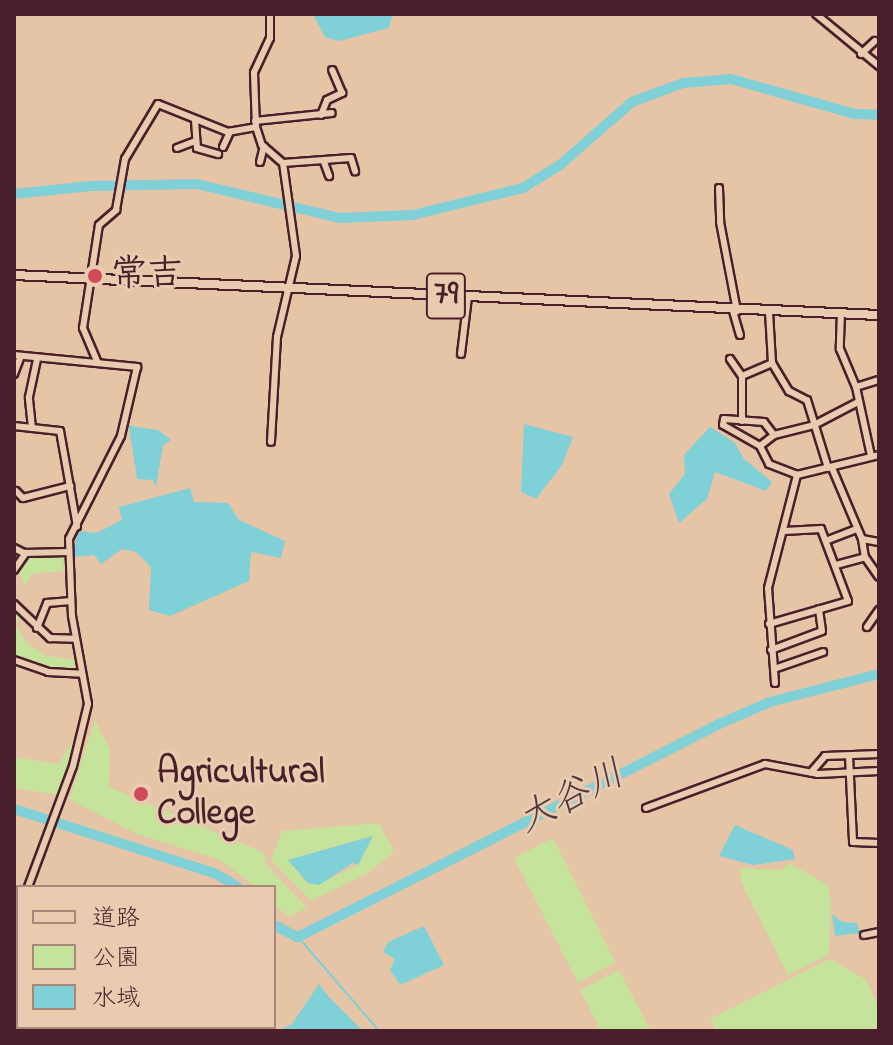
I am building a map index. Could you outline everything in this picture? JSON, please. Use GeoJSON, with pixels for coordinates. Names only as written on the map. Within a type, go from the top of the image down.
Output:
{"type":"FeatureCollection","features":[{"type":"Feature","properties":{"kind":"main road","name":"79"},"geometry":{"type":"LineString","coordinates":[[14,275],[735,311],[879,315]]}},
{"type":"Feature","properties":{"kind":"street"},"geometry":{"type":"LineString","coordinates":[[270,14],[270,38],[254,73],[256,124],[264,146],[283,163],[351,158],[355,171]]}},
{"type":"Feature","properties":{"kind":"street"},"geometry":{"type":"LineString","coordinates":[[816,14],[879,66]]}},
{"type":"Feature","properties":{"kind":"street"},"geometry":{"type":"LineString","coordinates":[[861,54],[875,41]]}},
{"type":"Feature","properties":{"kind":"street"},"geometry":{"type":"LineString","coordinates":[[321,115],[327,100],[342,93],[332,70]]}},
{"type":"Feature","properties":{"kind":"street"},"geometry":{"type":"LineString","coordinates":[[97,361],[83,328],[99,225],[112,217],[121,175],[158,104],[230,132],[256,124],[332,113]]}},
{"type":"Feature","properties":{"kind":"street"},"geometry":{"type":"LineString","coordinates":[[195,120],[195,141],[200,151],[221,150],[230,132]]}},
{"type":"Feature","properties":{"kind":"street"},"geometry":{"type":"LineString","coordinates":[[177,148],[195,141]]}},
{"type":"Feature","properties":{"kind":"street"},"geometry":{"type":"LineString","coordinates":[[260,162],[264,146]]}},
{"type":"Feature","properties":{"kind":"street"},"geometry":{"type":"LineString","coordinates":[[324,162],[329,176]]}},
{"type":"Feature","properties":{"kind":"street"},"geometry":{"type":"LineString","coordinates":[[271,442],[277,337],[296,256],[283,163]]}},
{"type":"Feature","properties":{"kind":"street"},"geometry":{"type":"LineString","coordinates":[[719,188],[720,222],[740,335]]}},
{"type":"Feature","properties":{"kind":"street"},"geometry":{"type":"LineString","coordinates":[[461,354],[468,297]]}},
{"type":"Feature","properties":{"kind":"street"},"geometry":{"type":"LineString","coordinates":[[769,312],[772,363],[789,391],[807,400],[830,468],[862,539],[865,557],[879,577]]}},
{"type":"Feature","properties":{"kind":"street"},"geometry":{"type":"LineString","coordinates":[[764,422],[724,419],[723,425],[760,446],[769,464],[797,475],[875,456],[856,387],[840,349],[841,312]]}},
{"type":"Feature","properties":{"kind":"street"},"geometry":{"type":"LineString","coordinates":[[14,374],[18,356],[137,367],[121,436],[77,526],[68,552],[86,720],[51,833],[29,885]]}},
{"type":"Feature","properties":{"kind":"street"},"geometry":{"type":"LineString","coordinates":[[32,428],[29,397],[37,358]]}},
{"type":"Feature","properties":{"kind":"street"},"geometry":{"type":"LineString","coordinates":[[730,359],[742,376],[742,421]]}},
{"type":"Feature","properties":{"kind":"street"},"geometry":{"type":"LineString","coordinates":[[742,376],[772,363]]}},
{"type":"Feature","properties":{"kind":"street"},"geometry":{"type":"LineString","coordinates":[[856,387],[879,380]]}},
{"type":"Feature","properties":{"kind":"street"},"geometry":{"type":"LineString","coordinates":[[760,446],[774,435],[817,423],[858,402]]}},
{"type":"Feature","properties":{"kind":"street"},"geometry":{"type":"LineString","coordinates":[[763,412],[764,422],[774,435]]}},
{"type":"Feature","properties":{"kind":"street"},"geometry":{"type":"LineString","coordinates":[[14,426],[60,431],[77,526]]}},
{"type":"Feature","properties":{"kind":"street"},"geometry":{"type":"LineString","coordinates":[[775,683],[769,624],[773,551],[784,531],[797,475]]}},
{"type":"Feature","properties":{"kind":"street"},"geometry":{"type":"LineString","coordinates":[[16,491],[23,498],[70,486]]}},
{"type":"Feature","properties":{"kind":"street"},"geometry":{"type":"LineString","coordinates":[[769,624],[848,601],[828,540],[814,526],[784,531]]}},
{"type":"Feature","properties":{"kind":"street"},"geometry":{"type":"LineString","coordinates":[[828,540],[857,529]]}},
{"type":"Feature","properties":{"kind":"street"},"geometry":{"type":"LineString","coordinates":[[862,539],[879,542]]}},
{"type":"Feature","properties":{"kind":"street"},"geometry":{"type":"LineString","coordinates":[[14,548],[26,553],[68,552]]}},
{"type":"Feature","properties":{"kind":"street"},"geometry":{"type":"LineString","coordinates":[[14,570],[26,553]]}},
{"type":"Feature","properties":{"kind":"street"},"geometry":{"type":"LineString","coordinates":[[836,565],[865,557]]}},
{"type":"Feature","properties":{"kind":"street"},"geometry":{"type":"LineString","coordinates":[[37,628],[47,603],[71,601]]}},
{"type":"Feature","properties":{"kind":"street"},"geometry":{"type":"LineString","coordinates":[[14,604],[37,628],[56,640],[75,639]]}},
{"type":"Feature","properties":{"kind":"street"},"geometry":{"type":"LineString","coordinates":[[771,650],[822,631],[819,609]]}},
{"type":"Feature","properties":{"kind":"street"},"geometry":{"type":"LineString","coordinates":[[867,627],[879,610]]}},
{"type":"Feature","properties":{"kind":"street"},"geometry":{"type":"LineString","coordinates":[[774,669],[823,652]]}},
{"type":"Feature","properties":{"kind":"street"},"geometry":{"type":"LineString","coordinates":[[14,660],[48,672],[82,674]]}},
{"type":"Feature","properties":{"kind":"street"},"geometry":{"type":"LineString","coordinates":[[813,770],[817,758],[879,754]]}},
{"type":"Feature","properties":{"kind":"street"},"geometry":{"type":"LineString","coordinates":[[849,756],[853,842],[879,843]]}},
{"type":"Feature","properties":{"kind":"street"},"geometry":{"type":"LineString","coordinates":[[646,808],[765,764],[851,775],[879,771]]}},
{"type":"Feature","properties":{"kind":"street"},"geometry":{"type":"LineString","coordinates":[[864,935],[879,932]]}},
{"type":"Feature","properties":{"kind":"green space"},"geometry":{"type":"Polygon","coordinates":[[[64,555],[63,571],[31,574],[25,586],[19,569],[29,556],[64,555]]]}},
{"type":"Feature","properties":{"kind":"green space"},"geometry":{"type":"Polygon","coordinates":[[[14,606],[21,615],[16,624],[28,645],[48,656],[75,660],[74,671],[49,669],[14,656],[14,606]]]}},
{"type":"Feature","properties":{"kind":"green space"},"geometry":{"type":"Polygon","coordinates":[[[95,720],[110,750],[109,787],[263,852],[267,865],[307,908],[288,917],[276,906],[276,885],[253,885],[220,860],[137,834],[69,799],[95,720]]]}},
{"type":"Feature","properties":{"kind":"green space"},"geometry":{"type":"Polygon","coordinates":[[[79,730],[59,795],[14,788],[14,757],[59,764],[79,730]]]}},
{"type":"Feature","properties":{"kind":"green space"},"geometry":{"type":"Polygon","coordinates":[[[379,823],[394,852],[368,873],[311,901],[271,860],[282,831],[379,823]],[[372,836],[288,860],[307,883],[319,884],[358,865],[372,836]]]}},
{"type":"Feature","properties":{"kind":"green space"},"geometry":{"type":"Polygon","coordinates":[[[553,838],[615,962],[578,983],[514,858],[553,838]]]}},
{"type":"Feature","properties":{"kind":"green space"},"geometry":{"type":"Polygon","coordinates":[[[789,863],[828,885],[831,902],[829,955],[788,975],[741,882],[740,868],[781,870],[789,863]]]}},
{"type":"Feature","properties":{"kind":"green space"},"geometry":{"type":"Polygon","coordinates":[[[830,959],[865,979],[879,1006],[879,1031],[717,1031],[710,1019],[830,959]]]}},
{"type":"Feature","properties":{"kind":"green space"},"geometry":{"type":"Polygon","coordinates":[[[619,970],[651,1031],[601,1031],[580,990],[619,970]]]}},
{"type":"Feature","properties":{"kind":"green space"},"geometry":{"type":"Polygon","coordinates":[[[14,1001],[16,1029],[140,1031],[14,1031],[14,1001]]]}},
{"type":"Feature","properties":{"kind":"water"},"geometry":{"type":"Polygon","coordinates":[[[313,14],[392,14],[392,17],[389,28],[339,41],[325,37],[313,14]]]}},
{"type":"Feature","properties":{"kind":"water"},"geometry":{"type":"Polygon","coordinates":[[[524,424],[573,437],[562,465],[536,499],[521,492],[524,424]]]}},
{"type":"Feature","properties":{"kind":"water"},"geometry":{"type":"Polygon","coordinates":[[[129,426],[158,430],[171,440],[163,445],[156,487],[153,480],[137,479],[129,426]]]}},
{"type":"Feature","properties":{"kind":"water"},"geometry":{"type":"Polygon","coordinates":[[[710,427],[735,443],[744,459],[772,482],[766,491],[715,472],[707,499],[679,523],[669,494],[685,474],[684,455],[710,427]]]}},
{"type":"Feature","properties":{"kind":"water"},"geometry":{"type":"Polygon","coordinates":[[[190,488],[194,502],[228,503],[239,520],[285,541],[281,558],[251,552],[249,581],[170,616],[149,610],[151,567],[136,552],[122,549],[101,564],[94,555],[72,557],[78,531],[97,533],[122,520],[119,507],[190,488]]]}},
{"type":"Feature","properties":{"kind":"water"},"geometry":{"type":"Polygon","coordinates":[[[735,825],[793,850],[795,859],[753,865],[719,856],[735,825]]]}},
{"type":"Feature","properties":{"kind":"water"},"geometry":{"type":"Polygon","coordinates":[[[373,836],[358,865],[353,863],[319,885],[308,883],[288,860],[373,836]]]}},
{"type":"Feature","properties":{"kind":"water"},"geometry":{"type":"Polygon","coordinates":[[[832,914],[842,922],[857,923],[860,933],[835,936],[832,914]]]}},
{"type":"Feature","properties":{"kind":"water"},"geometry":{"type":"Polygon","coordinates":[[[424,926],[444,965],[400,985],[390,970],[395,959],[383,952],[388,942],[424,926]]]}},
{"type":"Feature","properties":{"kind":"water"},"geometry":{"type":"Polygon","coordinates":[[[319,984],[363,1031],[277,1031],[292,1024],[319,984]]]}},
{"type":"Feature","properties":{"kind":"waterway"},"geometry":{"type":"LineString","coordinates":[[14,194],[91,186],[197,184],[340,218],[413,215],[523,188],[560,165],[632,102],[683,83],[731,79],[855,114],[879,115]]}},
{"type":"Feature","properties":{"kind":"waterway","name":"大谷川"},"geometry":{"type":"LineString","coordinates":[[276,926],[298,937],[717,725],[770,702],[879,674]]}},
{"type":"Feature","properties":{"kind":"waterway","name":"大谷川"},"geometry":{"type":"LineString","coordinates":[[14,809],[216,874],[235,885]]}},
{"type":"Feature","properties":{"kind":"waterway"},"geometry":{"type":"LineString","coordinates":[[298,937],[379,1031]]}},
{"type":"Feature","properties":{"kind":"place","name":"常吉"},"geometry":{"type":"Point","coordinates":[95,276]}},
{"type":"Feature","properties":{"kind":"place","name":"Agricultural College"},"geometry":{"type":"Point","coordinates":[141,794]}}]}
